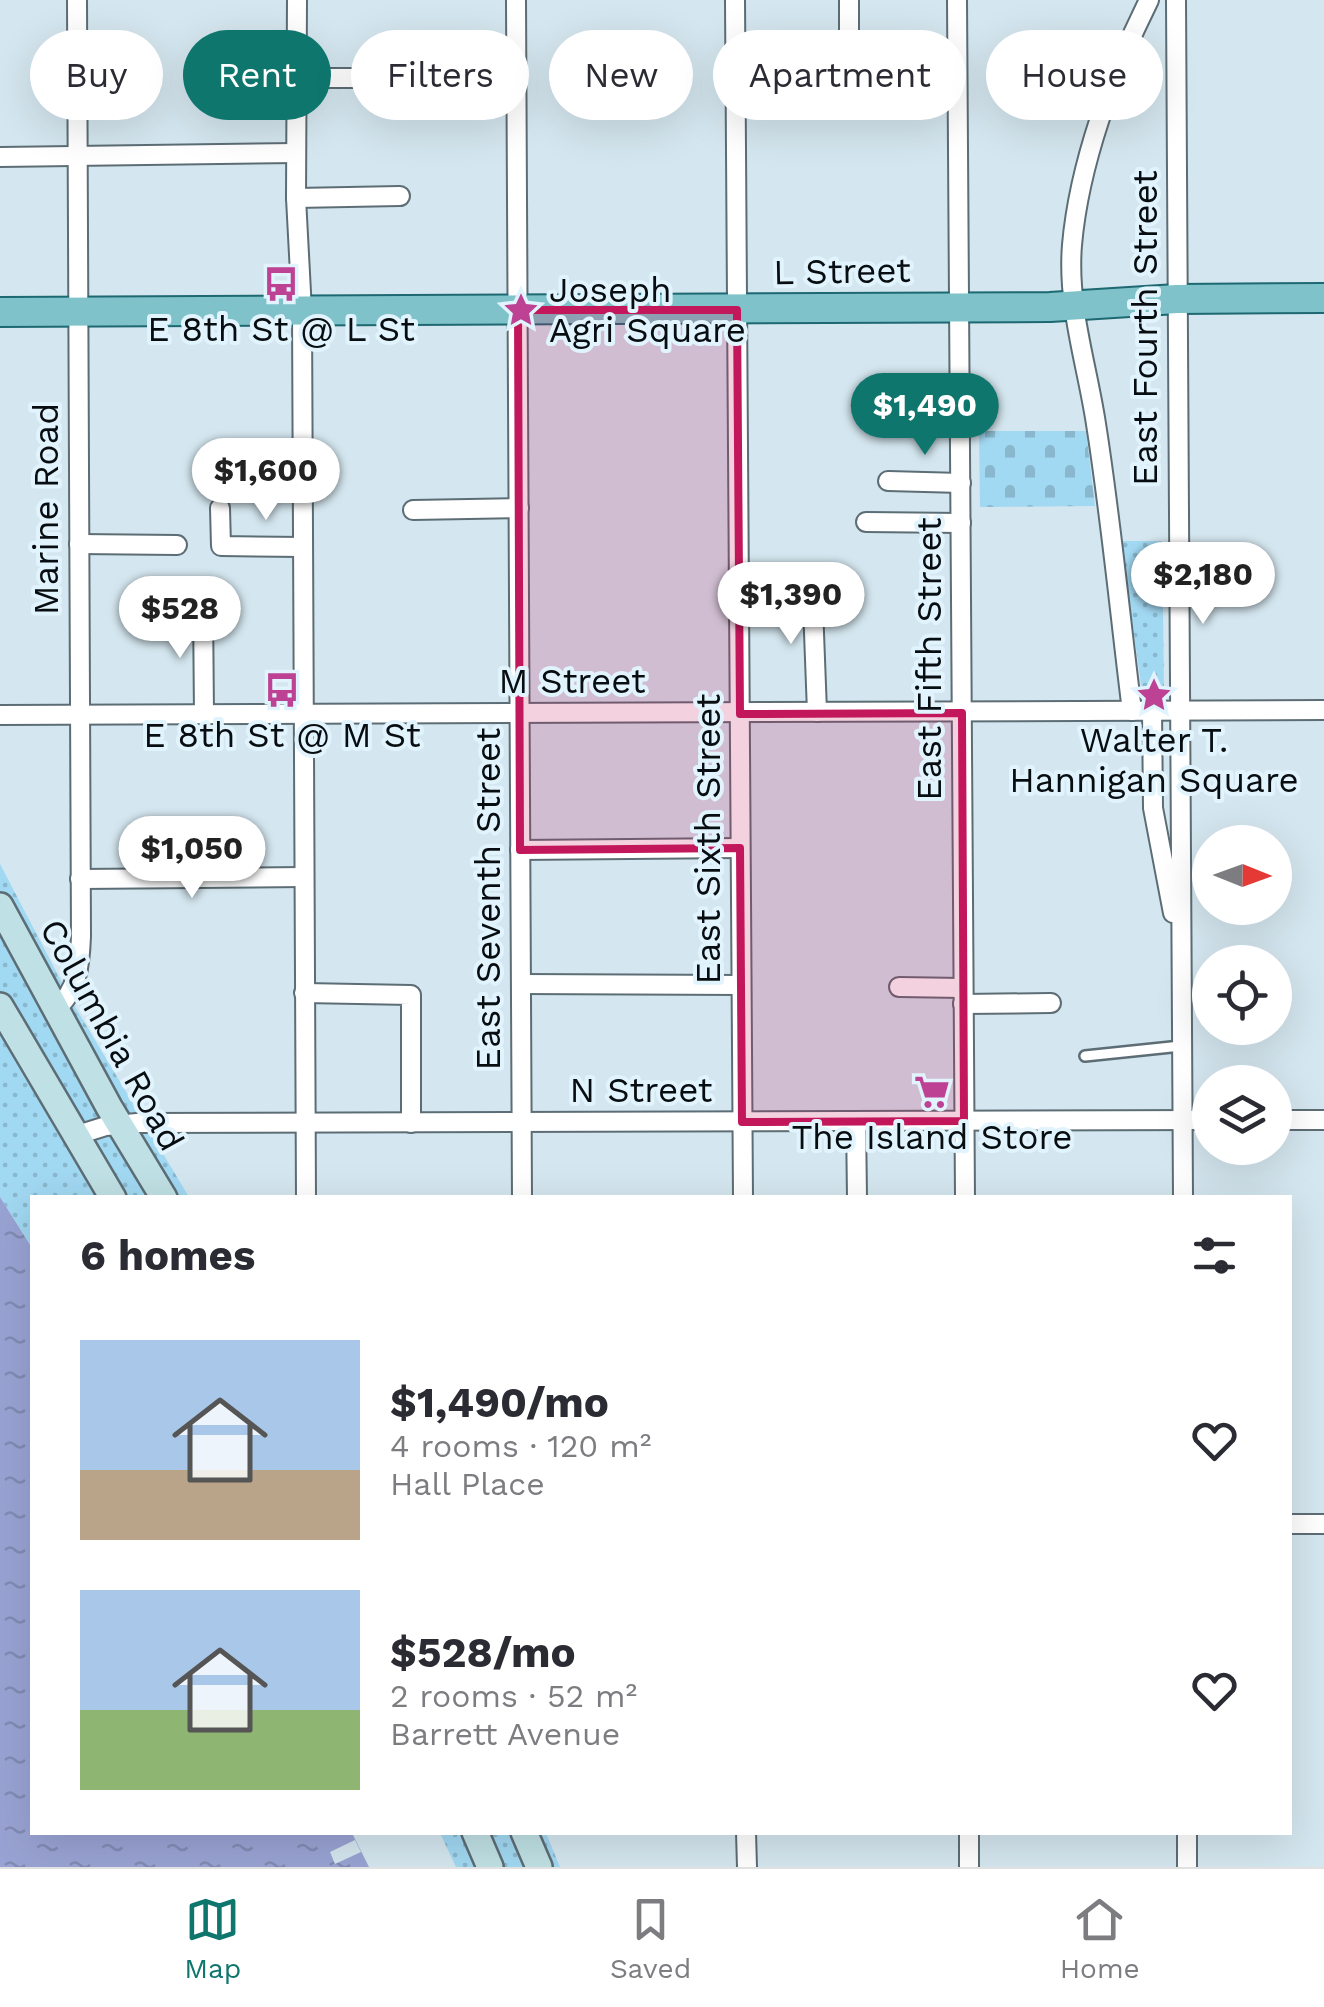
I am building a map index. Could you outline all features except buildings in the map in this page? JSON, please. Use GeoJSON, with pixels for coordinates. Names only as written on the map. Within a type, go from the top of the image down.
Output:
{"type":"FeatureCollection","features":[{"type":"Feature","properties":{"kind":"main road","name":"L Street"},"geometry":{"type":"LineString","coordinates":[[0,312],[737,310],[1072,306],[1177,298],[1324,298]]}},
{"type":"Feature","properties":{"kind":"main road","name":"Columbia Road"},"geometry":{"type":"LineString","coordinates":[[0,906],[162,1195]]}},
{"type":"Feature","properties":{"kind":"main road"},"geometry":{"type":"LineString","coordinates":[[0,1006],[111,1195]]}},
{"type":"Feature","properties":{"kind":"main road"},"geometry":{"type":"LineString","coordinates":[[476,1835],[490,1867]]}},
{"type":"Feature","properties":{"kind":"main road"},"geometry":{"type":"LineString","coordinates":[[526,1835],[539,1867]]}},
{"type":"Feature","properties":{"kind":"street","name":"Marine Road"},"geometry":{"type":"LineString","coordinates":[[55,1009],[69,996],[79,963],[77,0]]}},
{"type":"Feature","properties":{"kind":"street"},"geometry":{"type":"LineString","coordinates":[[297,0],[297,30]]}},
{"type":"Feature","properties":{"kind":"street","name":"East Seventh Street"},"geometry":{"type":"LineString","coordinates":[[516,0],[522,1195]]}},
{"type":"Feature","properties":{"kind":"street","name":"East Sixth Street"},"geometry":{"type":"LineString","coordinates":[[736,0],[743,1195]]}},
{"type":"Feature","properties":{"kind":"street"},"geometry":{"type":"LineString","coordinates":[[849,0],[849,30]]}},
{"type":"Feature","properties":{"kind":"street","name":"East Fifth Street"},"geometry":{"type":"LineString","coordinates":[[958,0],[965,1195]]}},
{"type":"Feature","properties":{"kind":"street"},"geometry":{"type":"LineString","coordinates":[[1132,710],[1088,349],[1072,306],[1072,244],[1087,164],[1149,0]]}},
{"type":"Feature","properties":{"kind":"street","name":"East Fourth Street"},"geometry":{"type":"LineString","coordinates":[[1176,0],[1183,1195]]}},
{"type":"Feature","properties":{"kind":"street"},"geometry":{"type":"LineString","coordinates":[[296,120],[302,311],[306,1195]]}},
{"type":"Feature","properties":{"kind":"street"},"geometry":{"type":"LineString","coordinates":[[0,157],[296,153]]}},
{"type":"Feature","properties":{"kind":"street"},"geometry":{"type":"LineString","coordinates":[[296,198],[400,196]]}},
{"type":"Feature","properties":{"kind":"street"},"geometry":{"type":"LineString","coordinates":[[232,456],[302,460]]}},
{"type":"Feature","properties":{"kind":"street"},"geometry":{"type":"LineString","coordinates":[[888,482],[961,483]]}},
{"type":"Feature","properties":{"kind":"street"},"geometry":{"type":"LineString","coordinates":[[220,508],[221,546],[302,547]]}},
{"type":"Feature","properties":{"kind":"street"},"geometry":{"type":"LineString","coordinates":[[413,510],[519,508]]}},
{"type":"Feature","properties":{"kind":"street"},"geometry":{"type":"LineString","coordinates":[[866,522],[960,522]]}},
{"type":"Feature","properties":{"kind":"street"},"geometry":{"type":"LineString","coordinates":[[78,544],[177,545]]}},
{"type":"Feature","properties":{"kind":"street"},"geometry":{"type":"LineString","coordinates":[[812,580],[816,712]]}},
{"type":"Feature","properties":{"kind":"street"},"geometry":{"type":"LineString","coordinates":[[203,606],[204,715]]}},
{"type":"Feature","properties":{"kind":"street","name":"East Fourth Street"},"geometry":{"type":"LineString","coordinates":[[1152,710],[1153,808],[1181,956]]}},
{"type":"Feature","properties":{"kind":"street","name":"M Street"},"geometry":{"type":"LineString","coordinates":[[0,716],[1324,710]]}},
{"type":"Feature","properties":{"kind":"street"},"geometry":{"type":"LineString","coordinates":[[520,850],[740,848]]}},
{"type":"Feature","properties":{"kind":"street"},"geometry":{"type":"LineString","coordinates":[[80,878],[304,877]]}},
{"type":"Feature","properties":{"kind":"street"},"geometry":{"type":"LineString","coordinates":[[521,984],[742,985]]}},
{"type":"Feature","properties":{"kind":"street"},"geometry":{"type":"LineString","coordinates":[[899,987],[1051,1003]]}},
{"type":"Feature","properties":{"kind":"street"},"geometry":{"type":"LineString","coordinates":[[304,993],[410,995],[412,1122]]}},
{"type":"Feature","properties":{"kind":"street","name":"N Street"},"geometry":{"type":"LineString","coordinates":[[74,1136],[119,1124],[1192,1120]]}},
{"type":"Feature","properties":{"kind":"street"},"geometry":{"type":"LineString","coordinates":[[1292,1120],[1324,1120]]}},
{"type":"Feature","properties":{"kind":"street"},"geometry":{"type":"LineString","coordinates":[[856,1121],[856,1195]]}},
{"type":"Feature","properties":{"kind":"street"},"geometry":{"type":"LineString","coordinates":[[1292,1524],[1324,1524]]}},
{"type":"Feature","properties":{"kind":"street"},"geometry":{"type":"LineString","coordinates":[[746,1835],[747,1867]]}},
{"type":"Feature","properties":{"kind":"street"},"geometry":{"type":"LineString","coordinates":[[968,1835],[969,1867]]}},
{"type":"Feature","properties":{"kind":"street"},"geometry":{"type":"LineString","coordinates":[[1187,1835],[1187,1867]]}},
{"type":"Feature","properties":{"kind":"lane"},"geometry":{"type":"LineString","coordinates":[[1085,1056],[1181,1046]]}},
{"type":"Feature","properties":{"kind":"highlighted area"},"geometry":{"type":"Polygon","coordinates":[[[518,310],[737,310],[740,714],[962,713],[964,1121],[742,1122],[740,848],[520,850],[518,310]]]}},
{"type":"Feature","properties":{"kind":"green space"},"geometry":{"type":"Polygon","coordinates":[[[979,431],[1086,431],[1095,506],[980,507],[979,431]]]}},
{"type":"Feature","properties":{"kind":"green space"},"geometry":{"type":"Polygon","coordinates":[[[1121,541],[1162,541],[1164,691],[1142,691],[1121,541]]]}},
{"type":"Feature","properties":{"kind":"green space"},"geometry":{"type":"Polygon","coordinates":[[[0,864],[71,1000],[188,1195],[30,1195],[30,1245],[0,1197],[0,864]]]}},
{"type":"Feature","properties":{"kind":"green space"},"geometry":{"type":"Polygon","coordinates":[[[441,1835],[547,1835],[560,1867],[456,1867],[441,1835]]]}},
{"type":"Feature","properties":{"kind":"water"},"geometry":{"type":"Polygon","coordinates":[[[0,1197],[30,1245],[30,1835],[353,1835],[369,1867],[0,1867],[0,1197]]]}},
{"type":"Feature","properties":{"kind":"pier"},"geometry":{"type":"Polygon","coordinates":[[[355,1840],[361,1852],[335,1864],[330,1852],[355,1840]]]}},
{"type":"Feature","properties":{"kind":"place","name":"E 8th St @ L St"},"geometry":{"type":"Point","coordinates":[281,284]}},
{"type":"Feature","properties":{"kind":"place","name":"Joseph Agri Square"},"geometry":{"type":"Point","coordinates":[521,310]}},
{"type":"Feature","properties":{"kind":"place","name":"E 8th St @ M St"},"geometry":{"type":"Point","coordinates":[282,690]}},
{"type":"Feature","properties":{"kind":"place","name":"Walter T. Hannigan Square"},"geometry":{"type":"Point","coordinates":[1154,695]}},
{"type":"Feature","properties":{"kind":"place","name":"The Island Store"},"geometry":{"type":"Point","coordinates":[932,1092]}}]}
